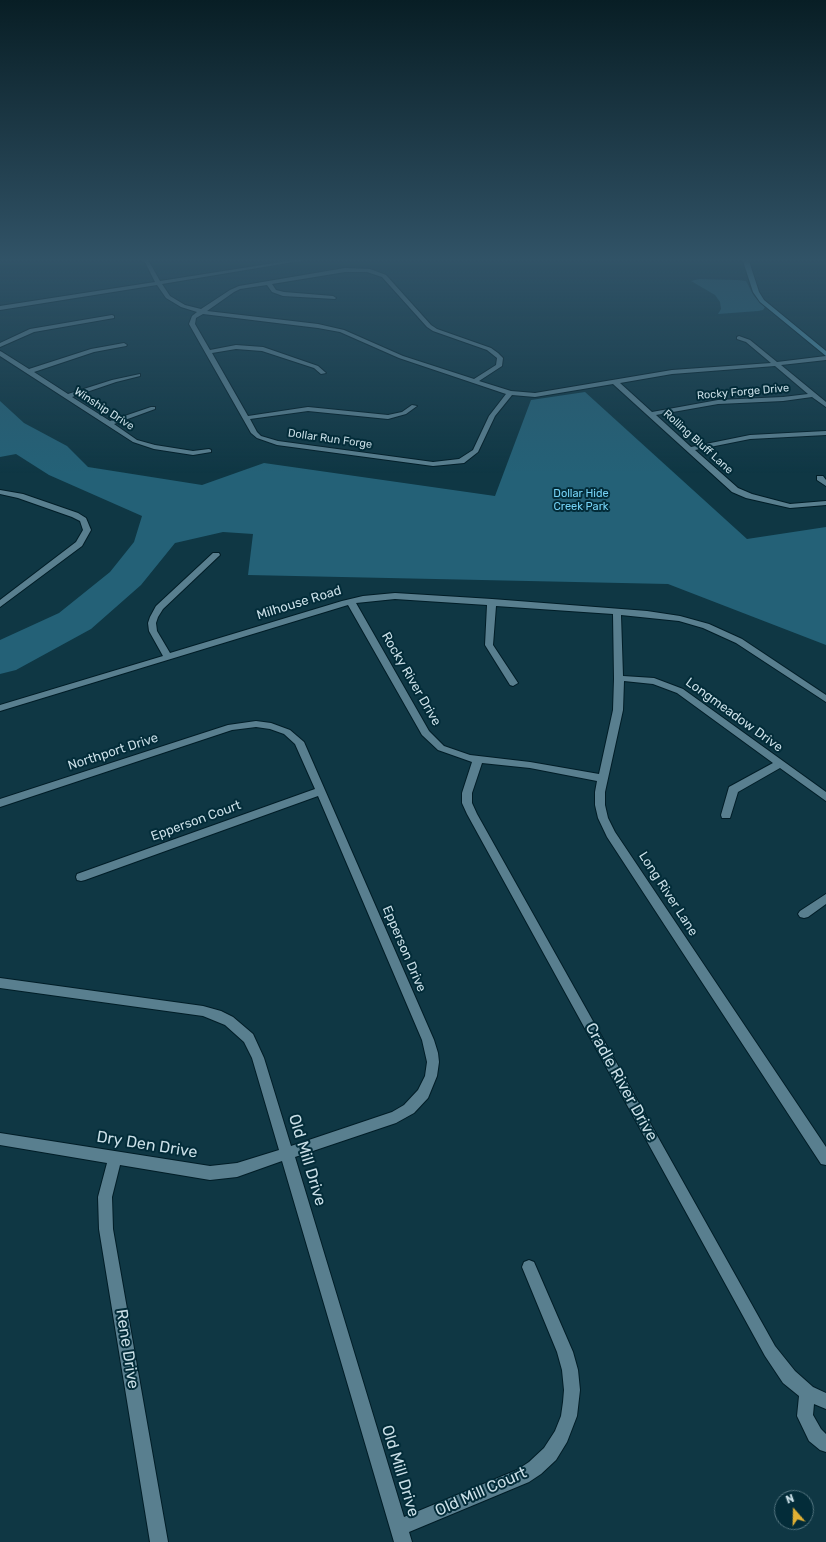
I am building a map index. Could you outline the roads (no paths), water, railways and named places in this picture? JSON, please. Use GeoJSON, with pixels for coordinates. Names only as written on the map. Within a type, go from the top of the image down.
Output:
{"type":"FeatureCollection","features":[{"type":"Feature","properties":{"kind":"main road"},"geometry":{"type":"LineString","coordinates":[[797,330],[826,354]]}},
{"type":"Feature","properties":{"kind":"street"},"geometry":{"type":"LineString","coordinates":[[0,345],[32,330]]}},
{"type":"Feature","properties":{"kind":"street","name":"Dollar Run Forge"},"geometry":{"type":"LineString","coordinates":[[195,330],[246,418],[259,437],[277,443],[442,464],[461,460],[476,451],[492,416],[510,393]]}},
{"type":"Feature","properties":{"kind":"street"},"geometry":{"type":"LineString","coordinates":[[337,330],[401,357],[473,382],[510,393],[535,395],[688,370],[751,367],[826,358]]}},
{"type":"Feature","properties":{"kind":"street"},"geometry":{"type":"LineString","coordinates":[[435,330],[490,350],[500,358],[499,366],[473,382]]}},
{"type":"Feature","properties":{"kind":"street"},"geometry":{"type":"LineString","coordinates":[[740,338],[748,341],[826,405]]}},
{"type":"Feature","properties":{"kind":"street"},"geometry":{"type":"LineString","coordinates":[[28,372],[93,350],[124,345]]}},
{"type":"Feature","properties":{"kind":"street"},"geometry":{"type":"LineString","coordinates":[[208,352],[236,347],[263,348],[316,367],[323,374]]}},
{"type":"Feature","properties":{"kind":"street","name":"Winship Drive"},"geometry":{"type":"LineString","coordinates":[[0,353],[135,441],[147,445],[193,453],[209,451]]}},
{"type":"Feature","properties":{"kind":"street"},"geometry":{"type":"LineString","coordinates":[[68,397],[114,381],[138,375]]}},
{"type":"Feature","properties":{"kind":"street","name":"Rolling Bluff Lane"},"geometry":{"type":"LineString","coordinates":[[615,382],[734,489],[749,496],[798,507],[826,503]]}},
{"type":"Feature","properties":{"kind":"street","name":"Rocky Forge Drive"},"geometry":{"type":"LineString","coordinates":[[650,414],[718,402],[783,399],[814,395]]}},
{"type":"Feature","properties":{"kind":"street"},"geometry":{"type":"LineString","coordinates":[[246,418],[292,410],[308,409],[383,417],[404,413],[414,406]]}},
{"type":"Feature","properties":{"kind":"street"},"geometry":{"type":"LineString","coordinates":[[109,424],[153,408]]}},
{"type":"Feature","properties":{"kind":"street"},"geometry":{"type":"LineString","coordinates":[[689,448],[750,437],[826,433]]}},
{"type":"Feature","properties":{"kind":"street"},"geometry":{"type":"LineString","coordinates":[[820,478],[826,484]]}},
{"type":"Feature","properties":{"kind":"street"},"geometry":{"type":"LineString","coordinates":[[0,492],[20,496],[71,513],[81,518],[86,524],[86,533],[79,544],[0,604]]}},
{"type":"Feature","properties":{"kind":"street"},"geometry":{"type":"LineString","coordinates":[[168,657],[153,631],[152,625],[154,617],[159,608],[216,554]]}},
{"type":"Feature","properties":{"kind":"street","name":"Milhouse Road"},"geometry":{"type":"LineString","coordinates":[[0,708],[351,602],[384,597],[405,596],[674,617],[716,630],[743,643],[826,699]]}},
{"type":"Feature","properties":{"kind":"street","name":"Rocky River Drive"},"geometry":{"type":"LineString","coordinates":[[351,602],[428,736],[435,743],[450,752],[465,758],[530,765],[603,778]]}},
{"type":"Feature","properties":{"kind":"street"},"geometry":{"type":"LineString","coordinates":[[492,602],[489,644],[494,655],[513,683]]}},
{"type":"Feature","properties":{"kind":"street","name":"Long River Lane"},"geometry":{"type":"LineString","coordinates":[[616,612],[619,679],[618,710],[600,792],[600,805],[603,818],[611,834],[826,1159]]}},
{"type":"Feature","properties":{"kind":"street","name":"Longmeadow Drive"},"geometry":{"type":"LineString","coordinates":[[618,678],[654,681],[680,691],[826,797]]}},
{"type":"Feature","properties":{"kind":"street","name":"Epperson Drive"},"geometry":{"type":"LineString","coordinates":[[235,726],[250,724],[278,728],[292,736],[302,747],[428,1040],[432,1053],[433,1067],[428,1085],[420,1098],[410,1109],[396,1117],[288,1153]]}},
{"type":"Feature","properties":{"kind":"street","name":"Northport Drive"},"geometry":{"type":"LineString","coordinates":[[0,803],[235,726]]}},
{"type":"Feature","properties":{"kind":"street","name":"Cradle River Drive"},"geometry":{"type":"LineString","coordinates":[[478,760],[467,793],[468,803],[472,814],[770,1351],[789,1377],[807,1393],[826,1401]]}},
{"type":"Feature","properties":{"kind":"street"},"geometry":{"type":"LineString","coordinates":[[726,815],[733,790],[780,764]]}},
{"type":"Feature","properties":{"kind":"street","name":"Epperson Court"},"geometry":{"type":"LineString","coordinates":[[81,877],[320,791]]}},
{"type":"Feature","properties":{"kind":"street"},"geometry":{"type":"LineString","coordinates":[[804,914],[826,898]]}},
{"type":"Feature","properties":{"kind":"street","name":"Old Mill Drive"},"geometry":{"type":"LineString","coordinates":[[0,983],[203,1011],[229,1021],[243,1032],[255,1050],[288,1153],[402,1535]]}},
{"type":"Feature","properties":{"kind":"street","name":"Dry Den Drive"},"geometry":{"type":"LineString","coordinates":[[0,1139],[210,1173],[237,1170],[288,1153]]}},
{"type":"Feature","properties":{"kind":"street","name":"Rene Drive"},"geometry":{"type":"LineString","coordinates":[[115,1157],[105,1197],[106,1229],[158,1542]]}},
{"type":"Feature","properties":{"kind":"street","name":"Old Mill Court"},"geometry":{"type":"LineString","coordinates":[[402,1535],[523,1476],[535,1468],[550,1454],[561,1436],[569,1416],[571,1402],[572,1390],[570,1370],[565,1352],[529,1267]]}},
{"type":"Feature","properties":{"kind":"street"},"geometry":{"type":"LineString","coordinates":[[807,1393],[805,1416],[815,1435],[826,1444]]}},
{"type":"Feature","properties":{"kind":"park label","name":"Dollar Hide Creek Park"},"geometry":{"type":"Point","coordinates":[581,500]}}]}
